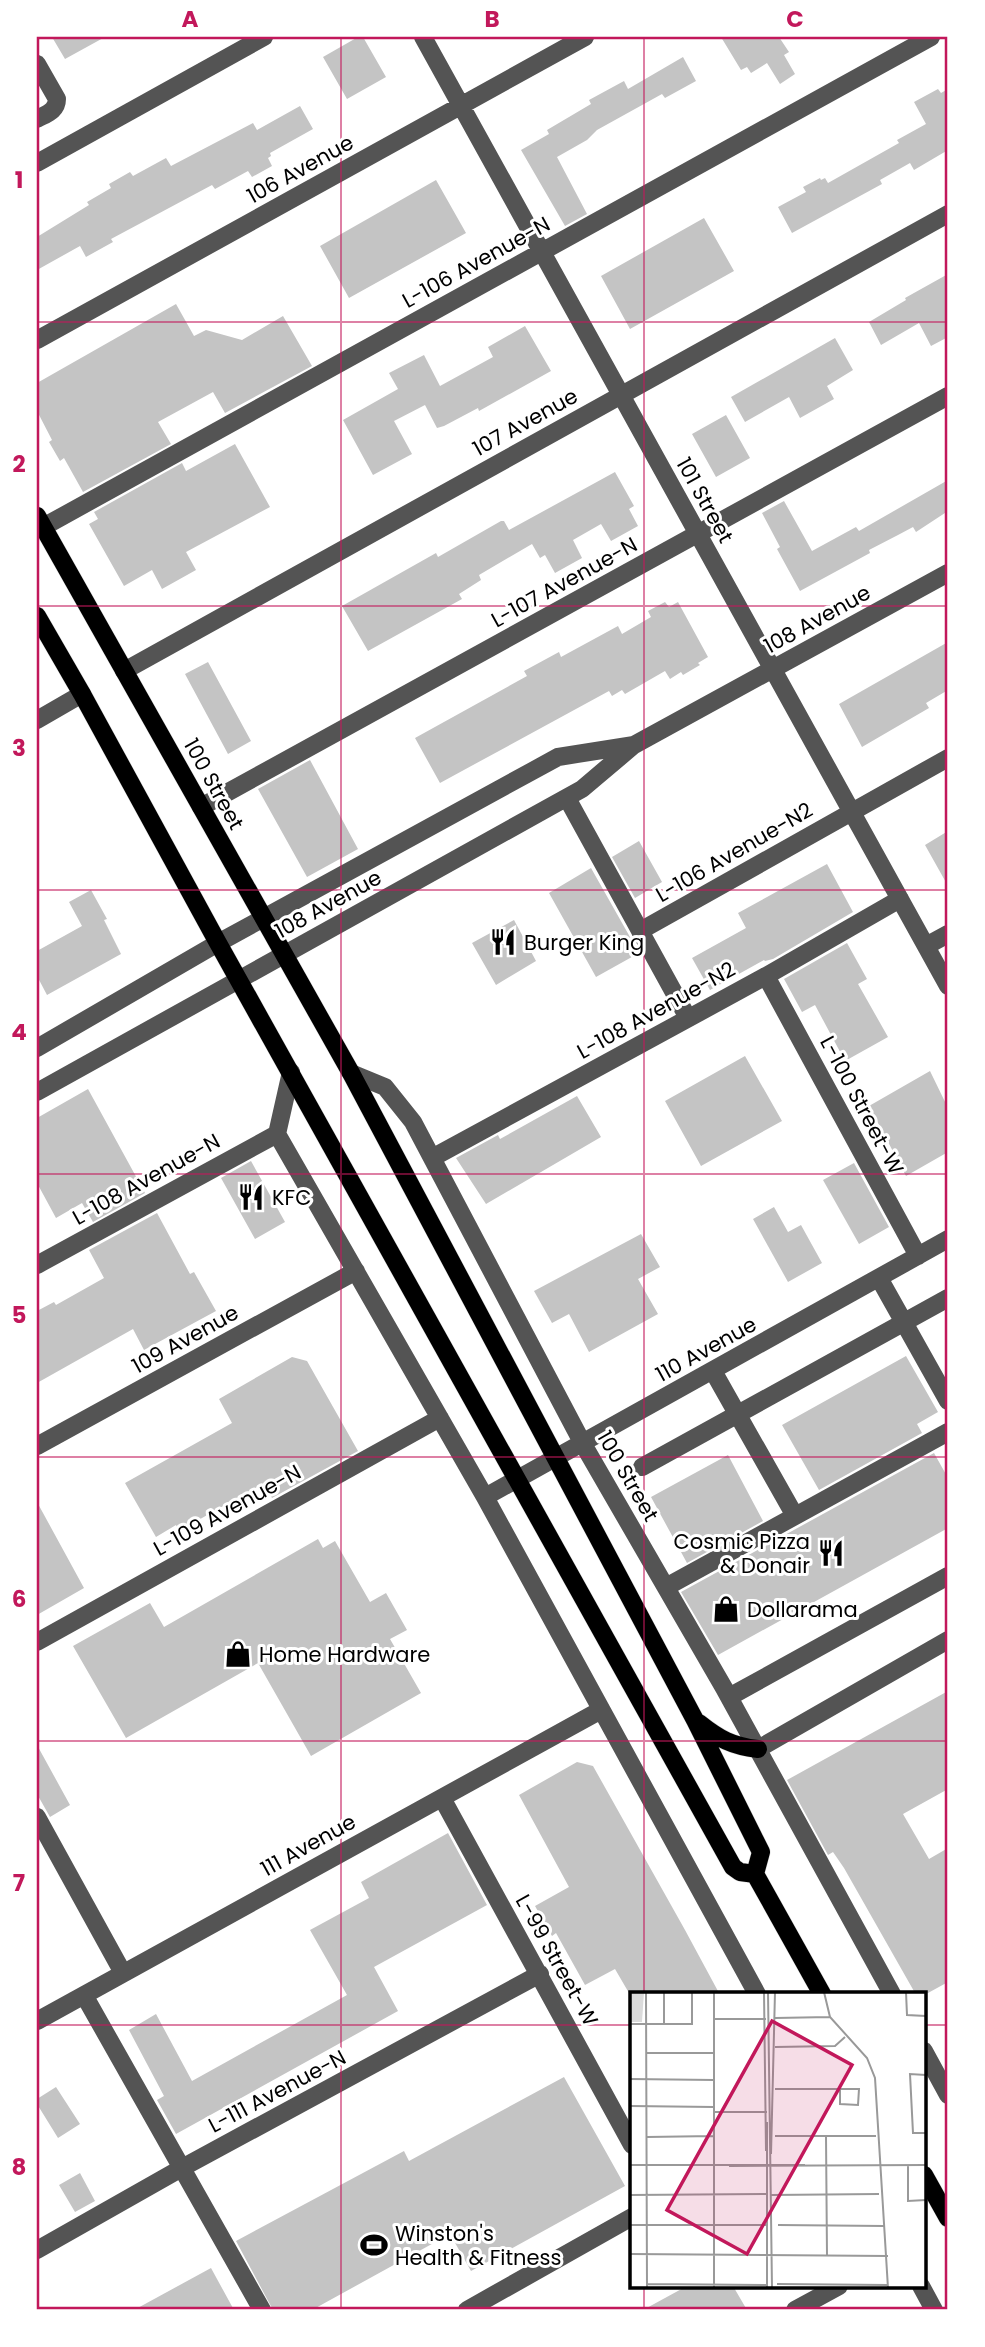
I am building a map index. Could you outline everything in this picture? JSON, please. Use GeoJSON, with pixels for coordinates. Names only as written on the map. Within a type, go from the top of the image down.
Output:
{"type":"FeatureCollection","features":[{"type":"Feature","properties":{"kind":"main road","name":"100 Street"},"geometry":{"type":"LineString","coordinates":[[40,522],[351,1073],[695,1720],[761,1852],[755,1874]]}},
{"type":"Feature","properties":{"kind":"main road"},"geometry":{"type":"LineString","coordinates":[[37,616],[733,1867],[740,1872],[755,1874],[821,1992]]}},
{"type":"Feature","properties":{"kind":"main road"},"geometry":{"type":"LineString","coordinates":[[695,1720],[720,1740],[758,1749]]}},
{"type":"Feature","properties":{"kind":"main road"},"geometry":{"type":"LineString","coordinates":[[926,2179],[948,2218]]}},
{"type":"Feature","properties":{"kind":"street"},"geometry":{"type":"LineString","coordinates":[[37,163],[264,37]]}},
{"type":"Feature","properties":{"kind":"street","name":"101 Street"},"geometry":{"type":"LineString","coordinates":[[422,37],[948,986]]}},
{"type":"Feature","properties":{"kind":"street","name":"106 Avenue"},"geometry":{"type":"LineString","coordinates":[[37,340],[585,37]]}},
{"type":"Feature","properties":{"kind":"street","name":"L-106 Avenue-N"},"geometry":{"type":"LineString","coordinates":[[40,522],[931,37]]}},
{"type":"Feature","properties":{"kind":"street"},"geometry":{"type":"LineString","coordinates":[[37,64],[57,99],[52,110],[37,119]]}},
{"type":"Feature","properties":{"kind":"street","name":"107 Avenue"},"geometry":{"type":"LineString","coordinates":[[124,671],[948,214]]}},
{"type":"Feature","properties":{"kind":"street","name":"L-107 Avenue-N"},"geometry":{"type":"LineString","coordinates":[[201,807],[948,396]]}},
{"type":"Feature","properties":{"kind":"street","name":"108 Avenue"},"geometry":{"type":"LineString","coordinates":[[37,1092],[567,798],[582,789],[634,745],[948,573]]}},
{"type":"Feature","properties":{"kind":"street"},"geometry":{"type":"LineString","coordinates":[[37,720],[82,694]]}},
{"type":"Feature","properties":{"kind":"street","name":"108 Avenue"},"geometry":{"type":"LineString","coordinates":[[37,1048],[218,943],[558,757],[634,745]]}},
{"type":"Feature","properties":{"kind":"street"},"geometry":{"type":"LineString","coordinates":[[851,811],[948,758]]}},
{"type":"Feature","properties":{"kind":"street"},"geometry":{"type":"LineString","coordinates":[[567,798],[688,1018]]}},
{"type":"Feature","properties":{"kind":"street","name":"L-106 Avenue-N2"},"geometry":{"type":"LineString","coordinates":[[640,931],[851,811]]}},
{"type":"Feature","properties":{"kind":"street","name":"L-108 Avenue-N2"},"geometry":{"type":"LineString","coordinates":[[432,1158],[766,976],[900,899]]}},
{"type":"Feature","properties":{"kind":"street"},"geometry":{"type":"LineString","coordinates":[[926,946],[948,934]]}},
{"type":"Feature","properties":{"kind":"street","name":"L-100 Street-W"},"geometry":{"type":"LineString","coordinates":[[766,976],[918,1256]]}},
{"type":"Feature","properties":{"kind":"street"},"geometry":{"type":"LineString","coordinates":[[291,1072],[277,1133],[485,1497],[756,1992]]}},
{"type":"Feature","properties":{"kind":"street","name":"100 Street"},"geometry":{"type":"LineString","coordinates":[[351,1073],[385,1087],[413,1122],[583,1444],[729,1697],[891,1992]]}},
{"type":"Feature","properties":{"kind":"street","name":"L-108 Avenue-N"},"geometry":{"type":"LineString","coordinates":[[37,1265],[277,1133]]}},
{"type":"Feature","properties":{"kind":"street","name":"110 Avenue"},"geometry":{"type":"LineString","coordinates":[[485,1497],[948,1239]]}},
{"type":"Feature","properties":{"kind":"street","name":"109 Avenue"},"geometry":{"type":"LineString","coordinates":[[37,1446],[356,1271]]}},
{"type":"Feature","properties":{"kind":"street"},"geometry":{"type":"LineString","coordinates":[[879,1278],[948,1401]]}},
{"type":"Feature","properties":{"kind":"street"},"geometry":{"type":"LineString","coordinates":[[642,1468],[948,1298]]}},
{"type":"Feature","properties":{"kind":"street"},"geometry":{"type":"LineString","coordinates":[[713,1371],[795,1516]]}},
{"type":"Feature","properties":{"kind":"street","name":"L-109 Avenue-N"},"geometry":{"type":"LineString","coordinates":[[37,1642],[440,1418]]}},
{"type":"Feature","properties":{"kind":"street"},"geometry":{"type":"LineString","coordinates":[[666,1587],[948,1432]]}},
{"type":"Feature","properties":{"kind":"street"},"geometry":{"type":"LineString","coordinates":[[729,1697],[948,1576]]}},
{"type":"Feature","properties":{"kind":"street"},"geometry":{"type":"LineString","coordinates":[[758,1749],[948,1640]]}},
{"type":"Feature","properties":{"kind":"street","name":"111 Avenue"},"geometry":{"type":"LineString","coordinates":[[37,2021],[601,1710]]}},
{"type":"Feature","properties":{"kind":"street","name":"L-99 Street-W"},"geometry":{"type":"LineString","coordinates":[[442,1798],[630,2141]]}},
{"type":"Feature","properties":{"kind":"street"},"geometry":{"type":"LineString","coordinates":[[37,1817],[122,1973]]}},
{"type":"Feature","properties":{"kind":"street","name":"L-111 Avenue-N"},"geometry":{"type":"LineString","coordinates":[[37,2250],[180,2169],[540,1974]]}},
{"type":"Feature","properties":{"kind":"street"},"geometry":{"type":"LineString","coordinates":[[84,1995],[261,2310]]}},
{"type":"Feature","properties":{"kind":"street"},"geometry":{"type":"LineString","coordinates":[[926,2054],[948,2095]]}},
{"type":"Feature","properties":{"kind":"street"},"geometry":{"type":"LineString","coordinates":[[467,2310],[630,2218]]}},
{"type":"Feature","properties":{"kind":"street"},"geometry":{"type":"LineString","coordinates":[[795,2310],[835,2288]]}},
{"type":"Feature","properties":{"kind":"street"},"geometry":{"type":"LineString","coordinates":[[922,2288],[934,2310]]}},
{"type":"Feature","properties":{"kind":"building"},"geometry":{"type":"Polygon","coordinates":[[[52,37],[105,37],[65,59],[52,37]]]}},
{"type":"Feature","properties":{"kind":"building"},"geometry":{"type":"Polygon","coordinates":[[[358,37],[363,37],[386,77],[347,99],[323,57],[358,37]]]}},
{"type":"Feature","properties":{"kind":"building"},"geometry":{"type":"Polygon","coordinates":[[[721,37],[779,37],[789,52],[784,55],[795,74],[780,84],[767,63],[751,73],[747,67],[741,70],[721,37]]]}},
{"type":"Feature","properties":{"kind":"building"},"geometry":{"type":"Polygon","coordinates":[[[683,57],[696,81],[665,98],[662,94],[597,130],[587,140],[557,157],[587,214],[565,226],[521,150],[549,134],[547,130],[591,104],[589,100],[624,81],[628,89],[683,57]]]}},
{"type":"Feature","properties":{"kind":"building"},"geometry":{"type":"Polygon","coordinates":[[[938,89],[941,93],[948,89],[948,150],[914,170],[910,163],[880,180],[882,184],[792,233],[778,207],[806,192],[803,187],[820,178],[825,178],[828,183],[899,143],[897,140],[926,124],[914,102],[938,89]]]}},
{"type":"Feature","properties":{"kind":"building"},"geometry":{"type":"Polygon","coordinates":[[[300,106],[313,129],[270,153],[268,158],[272,166],[252,177],[248,171],[215,189],[212,185],[111,239],[113,242],[86,257],[80,246],[37,270],[37,237],[89,205],[87,202],[111,188],[109,184],[130,172],[133,176],[166,158],[171,166],[253,123],[257,130],[300,106]]]}},
{"type":"Feature","properties":{"kind":"building"},"geometry":{"type":"Polygon","coordinates":[[[436,180],[466,233],[349,298],[320,246],[436,180]]]}},
{"type":"Feature","properties":{"kind":"building"},"geometry":{"type":"Polygon","coordinates":[[[704,218],[734,271],[630,329],[601,276],[704,218]]]}},
{"type":"Feature","properties":{"kind":"building"},"geometry":{"type":"Polygon","coordinates":[[[948,274],[948,337],[931,346],[919,323],[881,345],[869,322],[948,274]]]}},
{"type":"Feature","properties":{"kind":"building"},"geometry":{"type":"Polygon","coordinates":[[[176,304],[194,336],[206,330],[242,340],[283,316],[312,366],[225,413],[213,392],[158,422],[171,444],[83,492],[64,458],[60,461],[49,442],[52,440],[37,411],[37,383],[176,304]]]}},
{"type":"Feature","properties":{"kind":"building"},"geometry":{"type":"Polygon","coordinates":[[[525,326],[551,371],[479,411],[478,408],[444,426],[437,428],[425,405],[394,421],[412,454],[373,475],[343,420],[398,389],[389,373],[424,355],[440,386],[493,357],[488,347],[525,326]]]}},
{"type":"Feature","properties":{"kind":"building"},"geometry":{"type":"Polygon","coordinates":[[[835,338],[853,370],[827,386],[834,399],[800,418],[789,397],[745,422],[731,397],[835,338]]]}},
{"type":"Feature","properties":{"kind":"building"},"geometry":{"type":"Polygon","coordinates":[[[726,415],[750,458],[716,477],[692,434],[726,415]]]}},
{"type":"Feature","properties":{"kind":"building"},"geometry":{"type":"Polygon","coordinates":[[[235,444],[270,507],[186,552],[196,570],[162,589],[152,570],[124,586],[89,524],[98,519],[94,512],[182,463],[186,471],[235,444]]]}},
{"type":"Feature","properties":{"kind":"building"},"geometry":{"type":"Polygon","coordinates":[[[615,472],[634,506],[629,509],[638,526],[611,541],[601,524],[573,540],[582,558],[555,573],[545,555],[540,558],[532,544],[479,575],[481,580],[459,594],[462,599],[368,651],[342,606],[436,553],[438,557],[501,521],[504,521],[509,530],[615,472]]]}},
{"type":"Feature","properties":{"kind":"building"},"geometry":{"type":"Polygon","coordinates":[[[948,480],[948,511],[916,532],[913,527],[869,550],[870,553],[800,591],[777,549],[780,547],[762,513],[784,501],[812,551],[856,527],[859,531],[948,480]]]}},
{"type":"Feature","properties":{"kind":"building"},"geometry":{"type":"Polygon","coordinates":[[[665,602],[669,607],[678,602],[708,657],[698,663],[700,665],[670,679],[665,671],[625,694],[622,690],[612,696],[609,691],[440,783],[415,738],[527,676],[524,671],[559,652],[561,657],[618,626],[622,634],[651,617],[648,611],[665,602]]]}},
{"type":"Feature","properties":{"kind":"building"},"geometry":{"type":"Polygon","coordinates":[[[948,642],[948,690],[926,703],[929,708],[862,747],[839,704],[948,642]]]}},
{"type":"Feature","properties":{"kind":"building"},"geometry":{"type":"Polygon","coordinates":[[[208,662],[251,741],[228,754],[185,674],[208,662]]]}},
{"type":"Feature","properties":{"kind":"building"},"geometry":{"type":"Polygon","coordinates":[[[310,760],[358,849],[307,877],[258,789],[310,760]]]}},
{"type":"Feature","properties":{"kind":"building"},"geometry":{"type":"Polygon","coordinates":[[[948,831],[948,886],[925,845],[948,831]]]}},
{"type":"Feature","properties":{"kind":"building"},"geometry":{"type":"Polygon","coordinates":[[[639,841],[662,882],[635,898],[612,857],[639,841]]]}},
{"type":"Feature","properties":{"kind":"building"},"geometry":{"type":"Polygon","coordinates":[[[827,864],[853,912],[773,959],[764,960],[710,990],[692,958],[746,928],[738,913],[827,864]]]}},
{"type":"Feature","properties":{"kind":"building"},"geometry":{"type":"Polygon","coordinates":[[[591,868],[639,953],[596,977],[549,893],[591,868]]]}},
{"type":"Feature","properties":{"kind":"building"},"geometry":{"type":"Polygon","coordinates":[[[91,890],[107,919],[104,920],[121,954],[47,995],[37,976],[37,951],[82,926],[69,902],[91,890]]]}},
{"type":"Feature","properties":{"kind":"building"},"geometry":{"type":"Polygon","coordinates":[[[514,920],[536,961],[496,985],[472,943],[514,920]]]}},
{"type":"Feature","properties":{"kind":"building"},"geometry":{"type":"Polygon","coordinates":[[[847,943],[867,979],[858,984],[888,1037],[845,1061],[815,1005],[802,1012],[784,979],[847,943]]]}},
{"type":"Feature","properties":{"kind":"building"},"geometry":{"type":"Polygon","coordinates":[[[745,1056],[782,1121],[701,1166],[665,1101],[745,1056]]]}},
{"type":"Feature","properties":{"kind":"building"},"geometry":{"type":"Polygon","coordinates":[[[930,1071],[948,1108],[948,1152],[906,1176],[869,1106],[930,1071]]]}},
{"type":"Feature","properties":{"kind":"building"},"geometry":{"type":"Polygon","coordinates":[[[88,1089],[145,1193],[93,1222],[82,1203],[56,1218],[37,1183],[37,1118],[88,1089]]]}},
{"type":"Feature","properties":{"kind":"building"},"geometry":{"type":"Polygon","coordinates":[[[577,1096],[601,1137],[486,1204],[456,1158],[498,1135],[500,1139],[577,1096]]]}},
{"type":"Feature","properties":{"kind":"building","name":"KFC"},"geometry":{"type":"Polygon","coordinates":[[[251,1161],[285,1222],[255,1239],[221,1178],[251,1161]]]}},
{"type":"Feature","properties":{"kind":"building"},"geometry":{"type":"Polygon","coordinates":[[[854,1163],[889,1227],[859,1244],[823,1180],[854,1163]]]}},
{"type":"Feature","properties":{"kind":"building"},"geometry":{"type":"Polygon","coordinates":[[[774,1207],[788,1232],[801,1225],[822,1263],[788,1282],[753,1219],[774,1207]]]}},
{"type":"Feature","properties":{"kind":"building"},"geometry":{"type":"Polygon","coordinates":[[[157,1213],[190,1274],[194,1272],[216,1311],[144,1350],[133,1329],[37,1383],[37,1311],[54,1302],[56,1305],[104,1278],[89,1250],[157,1213]]]}},
{"type":"Feature","properties":{"kind":"building"},"geometry":{"type":"Polygon","coordinates":[[[641,1234],[660,1267],[638,1279],[658,1314],[589,1352],[569,1314],[552,1323],[534,1291],[641,1234]]]}},
{"type":"Feature","properties":{"kind":"building"},"geometry":{"type":"Polygon","coordinates":[[[906,1356],[938,1412],[917,1424],[922,1433],[819,1490],[782,1425],[906,1356]]]}},
{"type":"Feature","properties":{"kind":"building"},"geometry":{"type":"Polygon","coordinates":[[[292,1357],[307,1361],[358,1451],[272,1498],[264,1483],[179,1531],[176,1525],[156,1537],[125,1483],[232,1423],[219,1399],[292,1357]]]}},
{"type":"Feature","properties":{"kind":"building"},"geometry":{"type":"Polygon","coordinates":[[[934,1453],[948,1478],[948,1528],[718,1655],[681,1592],[934,1453]]]}},
{"type":"Feature","properties":{"kind":"building"},"geometry":{"type":"Polygon","coordinates":[[[728,1455],[763,1521],[687,1563],[651,1497],[728,1455]]]}},
{"type":"Feature","properties":{"kind":"building"},"geometry":{"type":"Polygon","coordinates":[[[37,1502],[84,1588],[37,1615],[37,1502]]]}},
{"type":"Feature","properties":{"kind":"building","name":"Home Hardware"},"geometry":{"type":"Polygon","coordinates":[[[318,1539],[323,1548],[335,1541],[370,1602],[386,1593],[407,1630],[390,1639],[421,1693],[311,1756],[258,1663],[126,1738],[73,1646],[150,1603],[164,1627],[318,1539]]]}},
{"type":"Feature","properties":{"kind":"building"},"geometry":{"type":"Polygon","coordinates":[[[948,1691],[948,1789],[903,1814],[929,1859],[948,1848],[948,1982],[928,1993],[914,1992],[844,1868],[833,1852],[828,1855],[787,1780],[948,1691]]]}},
{"type":"Feature","properties":{"kind":"building"},"geometry":{"type":"Polygon","coordinates":[[[37,1745],[70,1805],[50,1817],[37,1794],[37,1745]]]}},
{"type":"Feature","properties":{"kind":"building"},"geometry":{"type":"Polygon","coordinates":[[[577,1762],[593,1766],[718,1992],[629,1993],[615,1969],[585,1985],[556,1933],[552,1936],[535,1906],[569,1887],[519,1795],[577,1762]]]}},
{"type":"Feature","properties":{"kind":"building"},"geometry":{"type":"Polygon","coordinates":[[[448,1833],[487,1905],[374,1967],[398,2011],[176,2134],[157,2100],[164,2096],[129,2030],[156,2014],[192,2081],[347,1995],[310,1930],[369,1898],[361,1882],[448,1833]]]}},
{"type":"Feature","properties":{"kind":"building"},"geometry":{"type":"Polygon","coordinates":[[[564,2077],[625,2186],[471,2271],[450,2234],[312,2310],[273,2310],[236,2241],[404,2151],[409,2161],[564,2077]]]}},
{"type":"Feature","properties":{"kind":"building"},"geometry":{"type":"Polygon","coordinates":[[[56,2087],[80,2124],[58,2138],[37,2104],[37,2099],[56,2087]]]}},
{"type":"Feature","properties":{"kind":"building"},"geometry":{"type":"Polygon","coordinates":[[[80,2173],[95,2201],[75,2212],[59,2185],[80,2173]]]}},
{"type":"Feature","properties":{"kind":"building"},"geometry":{"type":"Polygon","coordinates":[[[211,2268],[234,2310],[134,2310],[211,2268]]]}},
{"type":"Feature","properties":{"kind":"building"},"geometry":{"type":"Polygon","coordinates":[[[683,2288],[734,2288],[747,2310],[643,2310],[683,2288]]]}},
{"type":"Feature","properties":{"kind":"place","name":"Burger King"},"geometry":{"type":"Point","coordinates":[503,942]}},
{"type":"Feature","properties":{"kind":"place","name":"KFC"},"geometry":{"type":"Point","coordinates":[251,1197]}},
{"type":"Feature","properties":{"kind":"place","name":"Cosmic Pizza & Donair"},"geometry":{"type":"Point","coordinates":[831,1553]}},
{"type":"Feature","properties":{"kind":"place","name":"Dollarama"},"geometry":{"type":"Point","coordinates":[726,1609]}},
{"type":"Feature","properties":{"kind":"place","name":"Home Hardware"},"geometry":{"type":"Point","coordinates":[238,1654]}},
{"type":"Feature","properties":{"kind":"place","name":"Winston's Health & Fitness"},"geometry":{"type":"Point","coordinates":[374,2245]}}]}
